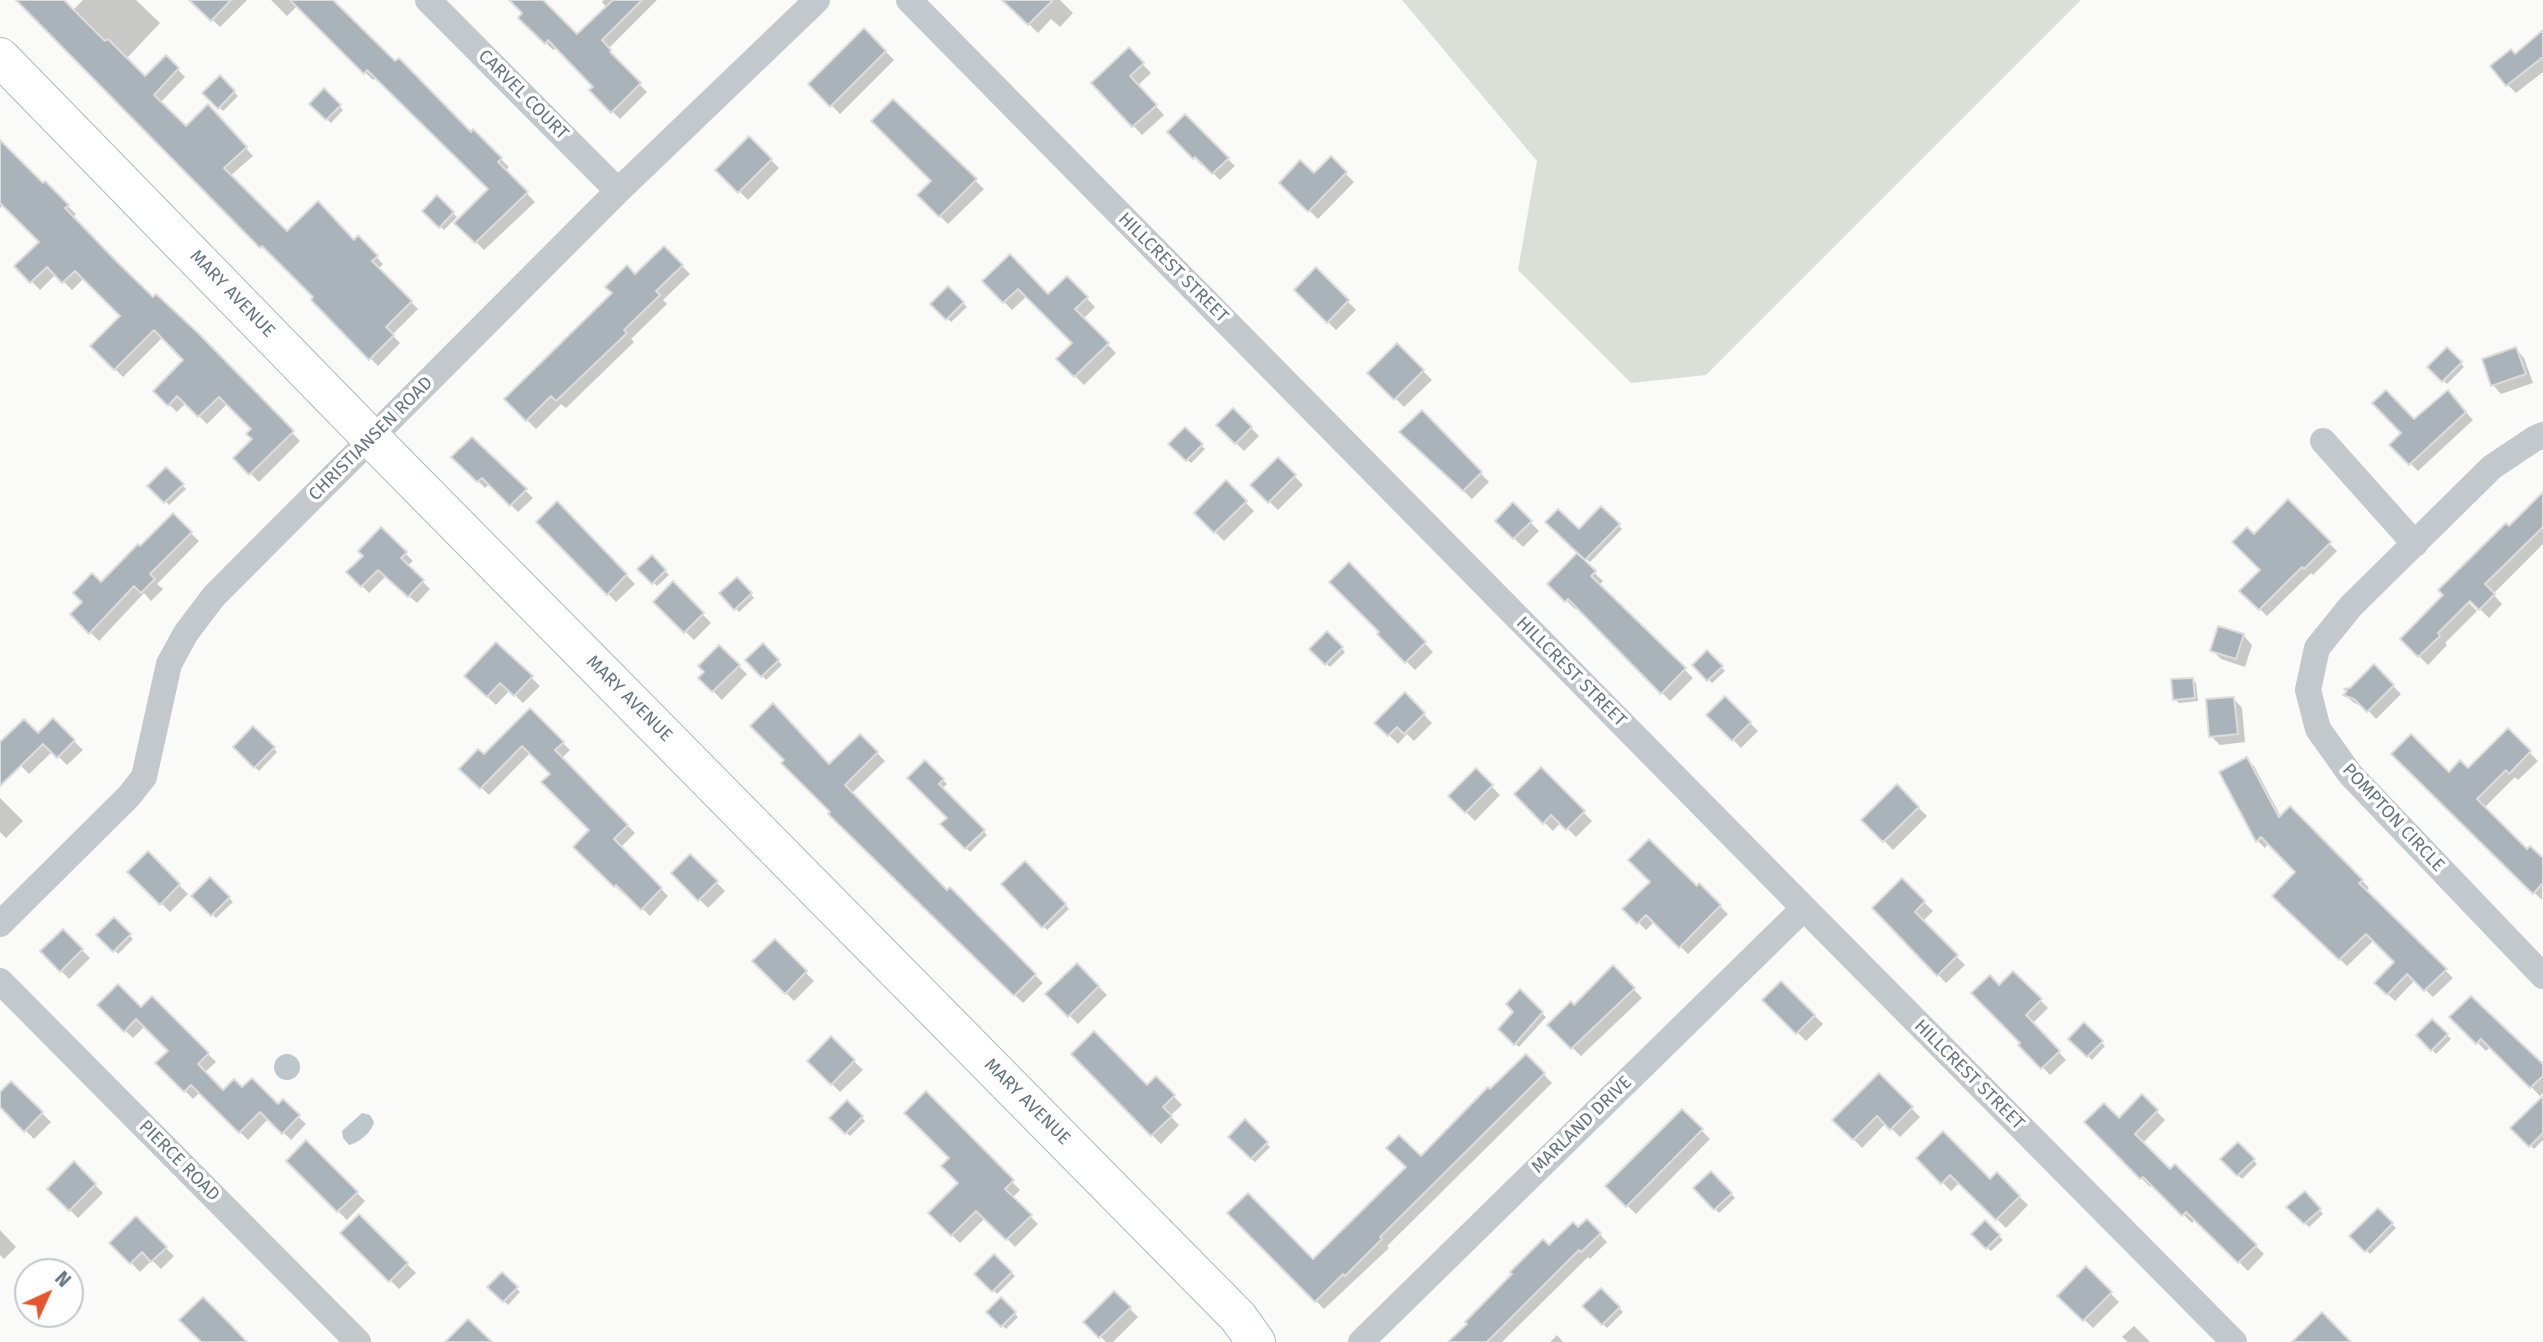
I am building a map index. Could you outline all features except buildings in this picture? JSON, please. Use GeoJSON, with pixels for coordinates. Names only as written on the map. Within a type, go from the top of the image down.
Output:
{"type":"FeatureCollection","features":[{"type":"Feature","properties":{"kind":"street","name":"CARVEL COURT"},"geometry":{"type":"LineString","coordinates":[[428,0],[618,191]]}},
{"type":"Feature","properties":{"kind":"street","name":"CHRISTIANSEN ROAD"},"geometry":{"type":"LineString","coordinates":[[0,924],[129,796],[144,777],[169,664],[186,633],[214,596],[618,191],[817,0]]}},
{"type":"Feature","properties":{"kind":"street","name":"HILLCREST STREET"},"geometry":{"type":"LineString","coordinates":[[909,0],[2234,1342]]}},
{"type":"Feature","properties":{"kind":"street","name":"MARY AVENUE"},"geometry":{"type":"LineString","coordinates":[[0,57],[372,439],[1238,1317],[1256,1342]]}},
{"type":"Feature","properties":{"kind":"street","name":"POMPTON CIRCLE"},"geometry":{"type":"LineString","coordinates":[[2543,435],[2491,467],[2351,606],[2317,648],[2308,690],[2318,729],[2350,774],[2543,976]]}},
{"type":"Feature","properties":{"kind":"street"},"geometry":{"type":"LineString","coordinates":[[2323,441],[2415,544]]}},
{"type":"Feature","properties":{"kind":"street","name":"MARLAND DRIVE"},"geometry":{"type":"LineString","coordinates":[[1361,1342],[1804,908]]}},
{"type":"Feature","properties":{"kind":"street","name":"PIERCE ROAD"},"geometry":{"type":"LineString","coordinates":[[0,981],[358,1342]]}},
{"type":"Feature","properties":{"kind":"shaded area"},"geometry":{"type":"Polygon","coordinates":[[[1402,0],[2081,0],[1706,375],[1631,383],[1518,270],[1537,161],[1402,0]]]}},
{"type":"Feature","properties":{"kind":"shaded area"},"geometry":{"type":"Polygon","coordinates":[[[287,1054],[296,1058],[300,1067],[296,1076],[287,1080],[278,1076],[274,1067],[278,1058],[287,1054]]]}},
{"type":"Feature","properties":{"kind":"shaded area"},"geometry":{"type":"Polygon","coordinates":[[[362,1113],[370,1115],[373,1126],[365,1136],[349,1145],[343,1138],[342,1131],[362,1113]]]}}]}
